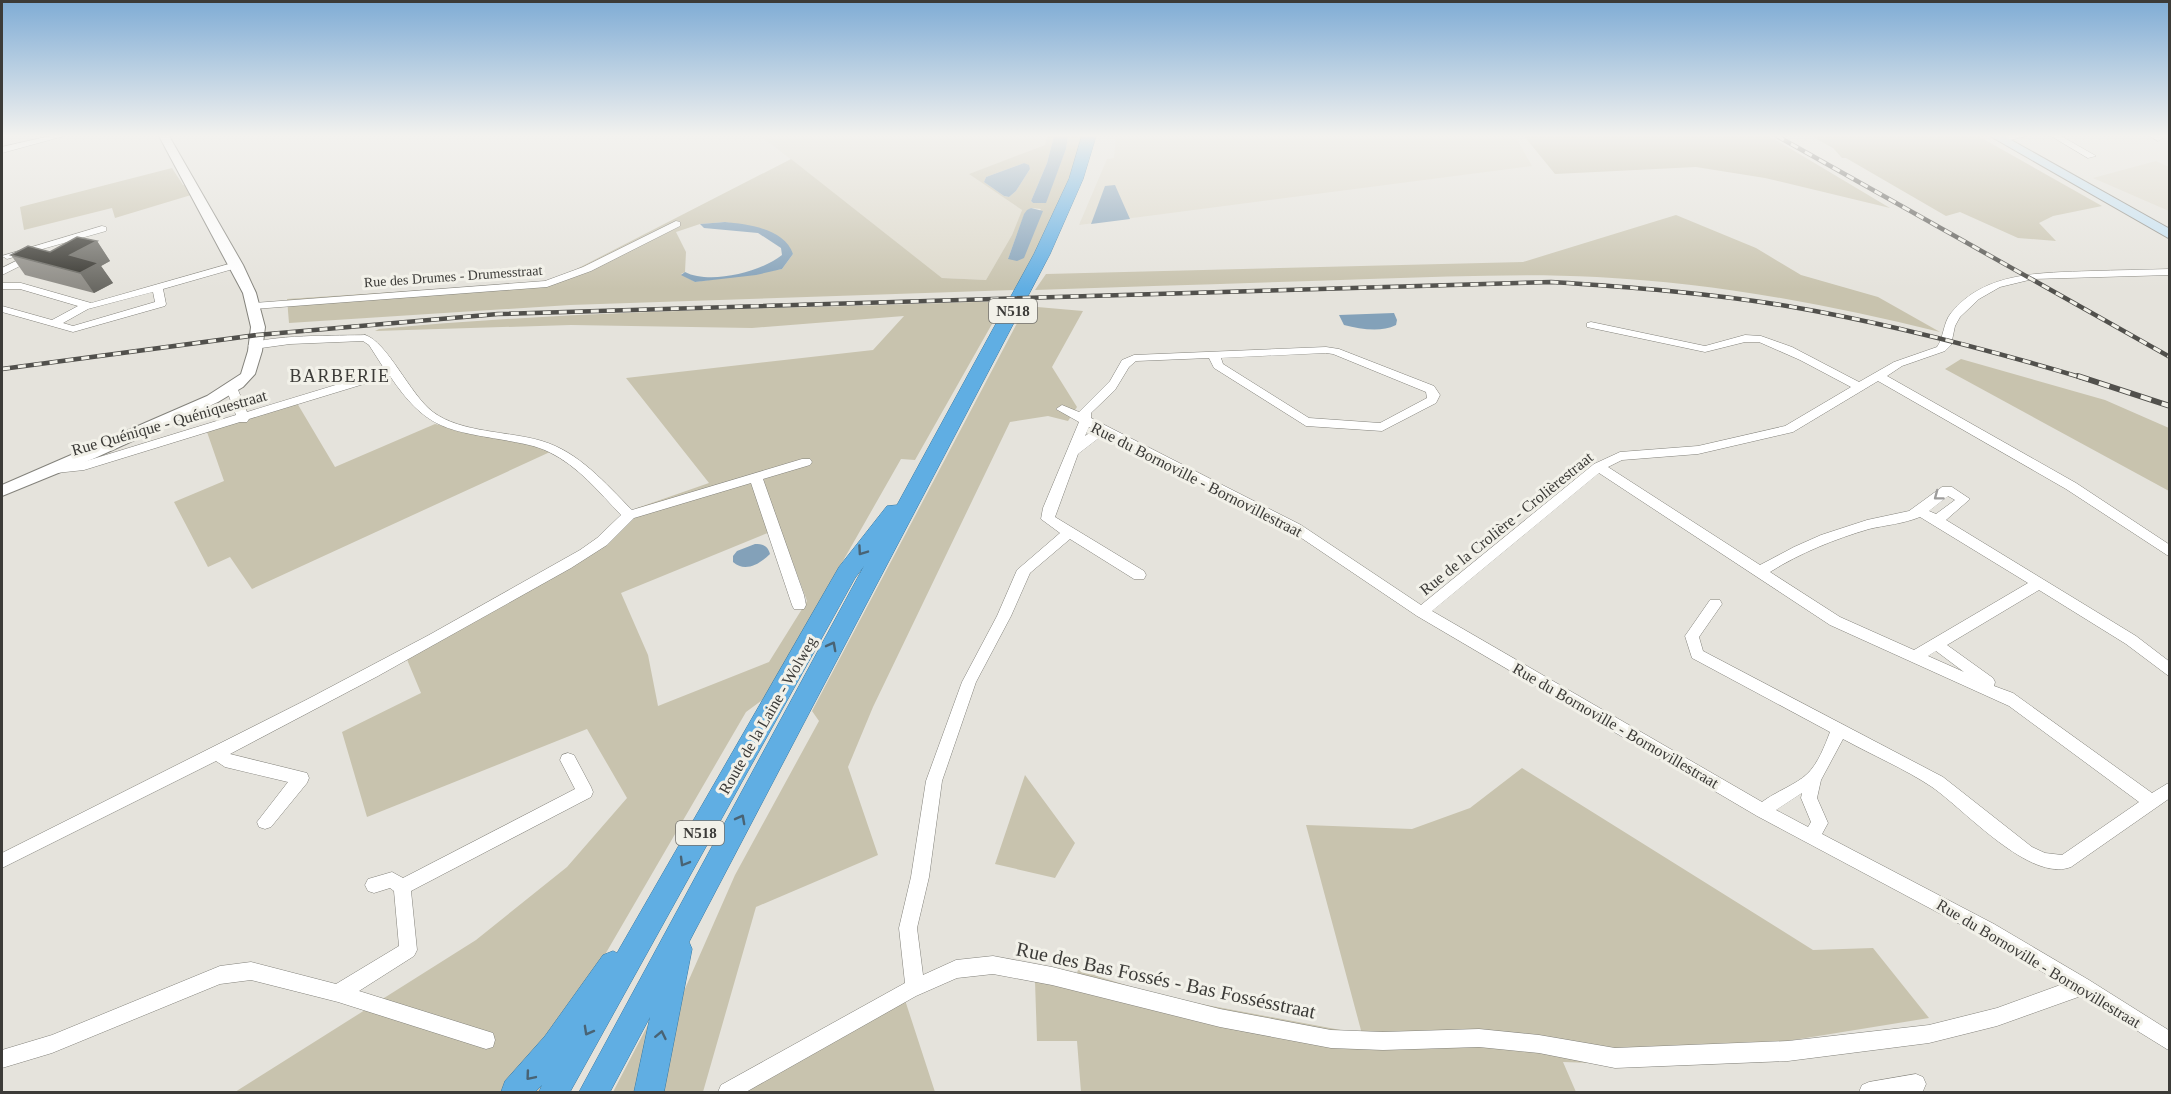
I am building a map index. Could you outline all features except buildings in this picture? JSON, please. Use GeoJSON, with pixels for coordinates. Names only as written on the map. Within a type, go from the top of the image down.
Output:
{"type":"FeatureCollection","features":[{"type":"Feature","properties":{"kind":"highway","name":"Route de la Laine - Wolweg"},"geometry":{"type":"LineString","coordinates":[[594,1092],[1042,254],[1072,187]]}},
{"type":"Feature","properties":{"kind":"highway","name":"Route de la Laine - Wolweg"},"geometry":{"type":"LineString","coordinates":[[554,1092],[847,573],[867,544],[925,473]]}},
{"type":"Feature","properties":{"kind":"highway"},"geometry":{"type":"LineString","coordinates":[[649,1092],[681,930]]}},
{"type":"Feature","properties":{"kind":"highway"},"geometry":{"type":"LineString","coordinates":[[516,1092],[555,1046],[611,966],[644,932]]}},
{"type":"Feature","properties":{"kind":"main road"},"geometry":{"type":"LineString","coordinates":[[2086,187],[2169,235]]}},
{"type":"Feature","properties":{"kind":"street"},"geometry":{"type":"LineString","coordinates":[[2,491],[202,404],[246,378],[252,368],[258,325],[254,306],[236,265],[192,187]]}},
{"type":"Feature","properties":{"kind":"street","name":"Rue des Drumes - Drumesstraat"},"geometry":{"type":"LineString","coordinates":[[254,306],[547,284],[587,269],[676,224]]}},
{"type":"Feature","properties":{"kind":"street"},"geometry":{"type":"LineString","coordinates":[[4,257],[102,229]]}},
{"type":"Feature","properties":{"kind":"street"},"geometry":{"type":"LineString","coordinates":[[2,272],[20,262],[4,257]]}},
{"type":"Feature","properties":{"kind":"street"},"geometry":{"type":"LineString","coordinates":[[2,286],[21,286],[90,306],[236,265]]}},
{"type":"Feature","properties":{"kind":"street","name":"Rue de la Crolière - Crolièrestraat"},"geometry":{"type":"LineString","coordinates":[[1422,612],[1598,467],[1620,456],[1698,450],[1789,429],[1877,375],[1906,360],[1941,349],[1945,345],[1949,326],[1955,315],[1975,297],[1993,286],[2033,276],[2169,272]]}},
{"type":"Feature","properties":{"kind":"street"},"geometry":{"type":"LineString","coordinates":[[2,309],[73,329],[161,304],[157,287]]}},
{"type":"Feature","properties":{"kind":"street"},"geometry":{"type":"LineString","coordinates":[[53,324],[87,304]]}},
{"type":"Feature","properties":{"kind":"street"},"geometry":{"type":"LineString","coordinates":[[1591,325],[1706,349],[1750,338],[1759,339],[1807,359],[1858,386]]}},
{"type":"Feature","properties":{"kind":"street"},"geometry":{"type":"LineString","coordinates":[[254,346],[290,341],[365,338],[373,343],[430,416],[442,423],[458,427],[543,444],[567,457],[593,478],[629,515]]}},
{"type":"Feature","properties":{"kind":"street"},"geometry":{"type":"LineString","coordinates":[[1139,575],[1047,519],[1085,422],[1085,411],[1115,383],[1128,360],[1214,355],[1335,351],[1430,388],[1434,395],[1432,400],[1382,427],[1306,422],[1218,366],[1214,355]]}},
{"type":"Feature","properties":{"kind":"street","name":"Rue Quénique - Quéniquestraat"},"geometry":{"type":"LineString","coordinates":[[56,469],[84,466],[243,419],[393,371]]}},
{"type":"Feature","properties":{"kind":"street"},"geometry":{"type":"LineString","coordinates":[[1877,375],[2078,491],[2169,552]]}},
{"type":"Feature","properties":{"kind":"street"},"geometry":{"type":"LineString","coordinates":[[232,388],[243,419]]}},
{"type":"Feature","properties":{"kind":"street","name":"Rue du Bornoville - Bornovillestraat"},"geometry":{"type":"LineString","coordinates":[[1062,410],[1296,528],[1422,612],[1763,811],[1976,923],[2083,986],[2169,1042]]}},
{"type":"Feature","properties":{"kind":"street"},"geometry":{"type":"LineString","coordinates":[[1074,451],[1103,429]]}},
{"type":"Feature","properties":{"kind":"street"},"geometry":{"type":"LineString","coordinates":[[2,861],[420,647],[592,548],[619,528],[629,515],[806,462]]}},
{"type":"Feature","properties":{"kind":"street"},"geometry":{"type":"LineString","coordinates":[[1598,467],[1835,621],[2013,701]]}},
{"type":"Feature","properties":{"kind":"street"},"geometry":{"type":"LineString","coordinates":[[756,478],[799,605]]}},
{"type":"Feature","properties":{"kind":"street"},"geometry":{"type":"LineString","coordinates":[[1761,571],[1785,554],[1867,525],[1907,517],[1947,490],[1964,499],[1936,521]]}},
{"type":"Feature","properties":{"kind":"street"},"geometry":{"type":"LineString","coordinates":[[1920,510],[2136,644],[2169,671]]}},
{"type":"Feature","properties":{"kind":"street"},"geometry":{"type":"LineString","coordinates":[[915,988],[908,928],[920,877],[934,781],[969,682],[1004,616],[1024,570],[1068,533]]}},
{"type":"Feature","properties":{"kind":"street"},"geometry":{"type":"LineString","coordinates":[[1916,656],[2038,584]]}},
{"type":"Feature","properties":{"kind":"street"},"geometry":{"type":"LineString","coordinates":[[1715,604],[1692,636],[1696,654],[1930,777],[2026,852],[2051,862],[2065,862],[2169,789]]}},
{"type":"Feature","properties":{"kind":"street"},"geometry":{"type":"LineString","coordinates":[[1936,644],[2152,802]]}},
{"type":"Feature","properties":{"kind":"street"},"geometry":{"type":"LineString","coordinates":[[1811,836],[1820,823],[1809,798],[1813,779],[1830,751],[1839,729]]}},
{"type":"Feature","properties":{"kind":"street"},"geometry":{"type":"LineString","coordinates":[[218,752],[225,760],[301,778],[266,822]]}},
{"type":"Feature","properties":{"kind":"street"},"geometry":{"type":"LineString","coordinates":[[402,887],[585,792],[568,760]]}},
{"type":"Feature","properties":{"kind":"street"},"geometry":{"type":"LineString","coordinates":[[1763,811],[1779,798],[1813,779]]}},
{"type":"Feature","properties":{"kind":"street"},"geometry":{"type":"LineString","coordinates":[[338,993],[408,950],[402,887],[392,880],[374,885]]}},
{"type":"Feature","properties":{"kind":"street","name":"Rue des Bas Fossés - Bas Fossésstraat"},"geometry":{"type":"LineString","coordinates":[[728,1092],[915,988],[956,969],[993,965],[1052,976],[1220,1018],[1331,1039],[1383,1041],[1479,1038],[1539,1044],[1615,1058],[1788,1051],[1929,1034],[1997,1017],[2083,986]]}},
{"type":"Feature","properties":{"kind":"street"},"geometry":{"type":"LineString","coordinates":[[2,1059],[52,1044],[220,975],[250,971],[338,993],[486,1040]]}},
{"type":"Feature","properties":{"kind":"street"},"geometry":{"type":"LineString","coordinates":[[1869,1092],[1916,1084]]}},
{"type":"Feature","properties":{"kind":"shaded area"},"geometry":{"type":"Polygon","coordinates":[[[98,187],[198,187],[201,192],[115,218],[112,208],[24,230],[20,207],[98,187]]]}},
{"type":"Feature","properties":{"kind":"shaded area"},"geometry":{"type":"Polygon","coordinates":[[[736,187],[827,187],[942,278],[986,280],[1012,235],[1022,210],[988,187],[1009,197],[1019,187],[1037,187],[1031,201],[1045,203],[1051,187],[1067,187],[1035,255],[1014,290],[570,305],[289,323],[287,299],[535,283],[559,278],[736,187]],[[1031,208],[1024,215],[1008,259],[1041,209],[1031,208]],[[725,222],[700,224],[676,232],[686,252],[685,272],[681,274],[695,282],[782,269],[793,254],[759,228],[725,222]]]}},
{"type":"Feature","properties":{"kind":"shaded area"},"geometry":{"type":"Polygon","coordinates":[[[826,187],[989,187],[1022,210],[1012,235],[986,280],[942,278],[826,187]]]}},
{"type":"Feature","properties":{"kind":"shaded area"},"geometry":{"type":"Polygon","coordinates":[[[1095,187],[1370,187],[1079,225],[1095,187]]]}},
{"type":"Feature","properties":{"kind":"shaded area"},"geometry":{"type":"Polygon","coordinates":[[[1803,187],[1855,187],[1890,208],[1803,187]]]}},
{"type":"Feature","properties":{"kind":"shaded area"},"geometry":{"type":"Polygon","coordinates":[[[1896,187],[2068,187],[2102,206],[2053,216],[2039,223],[2056,241],[2018,238],[1960,212],[1946,216],[1896,187]]]}},
{"type":"Feature","properties":{"kind":"shaded area"},"geometry":{"type":"Polygon","coordinates":[[[2114,187],[2169,187],[2169,211],[2114,187]]]}},
{"type":"Feature","properties":{"kind":"shaded area"},"geometry":{"type":"Polygon","coordinates":[[[1676,215],[1756,248],[1801,275],[1878,297],[1940,332],[1855,312],[1770,296],[1684,284],[1597,277],[1483,276],[1035,290],[1046,274],[1523,262],[1676,215]]]}},
{"type":"Feature","properties":{"kind":"shaded area"},"geometry":{"type":"Polygon","coordinates":[[[1005,301],[915,460],[901,459],[765,698],[746,712],[592,977],[553,1068],[538,1092],[235,1092],[476,940],[567,867],[627,798],[587,729],[367,817],[342,732],[421,693],[403,650],[567,560],[637,508],[709,483],[626,378],[873,350],[904,316],[752,328],[571,325],[375,331],[457,322],[535,317],[1005,301]],[[780,528],[621,593],[648,655],[658,706],[769,662],[807,601],[780,528]]]}},
{"type":"Feature","properties":{"kind":"shaded area"},"geometry":{"type":"Polygon","coordinates":[[[1026,306],[1083,311],[1052,367],[1077,407],[1068,421],[1048,416],[1010,422],[873,707],[848,767],[878,855],[756,907],[703,1092],[613,1092],[664,994],[684,991],[735,875],[819,721],[812,711],[1026,306]]]}},
{"type":"Feature","properties":{"kind":"shaded area"},"geometry":{"type":"Polygon","coordinates":[[[1961,359],[2105,400],[2169,428],[2169,491],[1945,369],[1961,359]]]}},
{"type":"Feature","properties":{"kind":"shaded area"},"geometry":{"type":"Polygon","coordinates":[[[297,403],[335,467],[435,424],[545,447],[550,452],[252,589],[230,557],[208,567],[174,502],[224,481],[207,432],[297,403]]]}},
{"type":"Feature","properties":{"kind":"shaded area"},"geometry":{"type":"Polygon","coordinates":[[[1522,768],[1813,950],[1873,948],[1929,1018],[1751,1047],[1622,1064],[1563,1062],[1576,1092],[1081,1092],[1077,1041],[1037,1041],[1035,981],[1072,988],[1078,970],[1164,997],[1362,1034],[1306,825],[1412,829],[1470,808],[1522,768]]]}},
{"type":"Feature","properties":{"kind":"shaded area"},"geometry":{"type":"Polygon","coordinates":[[[1025,775],[1075,843],[1055,878],[995,864],[1025,775]]]}},
{"type":"Feature","properties":{"kind":"shaded area"},"geometry":{"type":"Polygon","coordinates":[[[905,1000],[935,1092],[742,1092],[905,1000]]]}},
{"type":"Feature","properties":{"kind":"water"},"geometry":{"type":"Polygon","coordinates":[[[991,187],[1019,187],[1009,197],[991,187]]]}},
{"type":"Feature","properties":{"kind":"water"},"geometry":{"type":"Polygon","coordinates":[[[1037,187],[1052,187],[1046,203],[1031,201],[1037,187]]]}},
{"type":"Feature","properties":{"kind":"water"},"geometry":{"type":"Polygon","coordinates":[[[1105,187],[1116,187],[1130,219],[1091,224],[1105,187]]]}},
{"type":"Feature","properties":{"kind":"water"},"geometry":{"type":"Polygon","coordinates":[[[1031,208],[1043,211],[1024,258],[1017,261],[1008,259],[1024,214],[1031,208]]]}},
{"type":"Feature","properties":{"kind":"water"},"geometry":{"type":"Polygon","coordinates":[[[725,222],[755,226],[774,233],[789,246],[793,254],[782,269],[756,275],[695,282],[681,275],[685,272],[708,277],[735,275],[762,267],[782,255],[781,248],[758,233],[704,228],[700,224],[725,222]]]}},
{"type":"Feature","properties":{"kind":"water"},"geometry":{"type":"Polygon","coordinates":[[[1394,313],[1397,320],[1396,325],[1377,330],[1344,325],[1339,315],[1394,313]]]}},
{"type":"Feature","properties":{"kind":"water"},"geometry":{"type":"Polygon","coordinates":[[[755,544],[765,546],[770,554],[752,566],[742,567],[733,562],[733,556],[737,551],[755,544]]]}},
{"type":"Feature","properties":{"kind":"railway"},"geometry":{"type":"LineString","coordinates":[[1868,187],[2170,357]]}},
{"type":"Feature","properties":{"kind":"railway"},"geometry":{"type":"LineString","coordinates":[[2,369],[257,335],[498,314],[1551,282],[1669,291],[1787,306],[1862,320],[2083,378]]}},
{"type":"Feature","properties":{"kind":"railway"},"geometry":{"type":"LineString","coordinates":[[2078,376],[2170,406]]}},
{"type":"Feature","properties":{"kind":"district","name":"BARBERIE"},"geometry":{"type":"Point","coordinates":[340,376]}}]}
